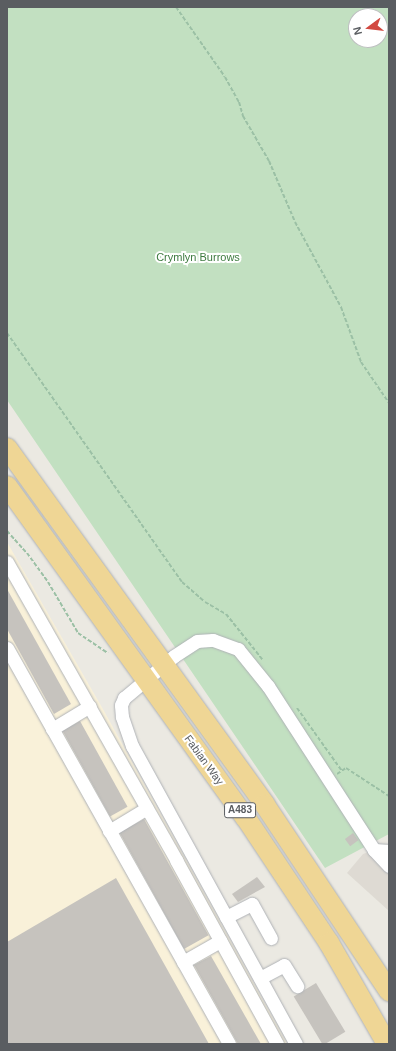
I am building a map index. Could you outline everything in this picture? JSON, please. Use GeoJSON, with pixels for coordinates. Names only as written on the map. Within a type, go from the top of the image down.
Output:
{"type":"FeatureCollection","features":[{"type":"Feature","properties":{"kind":"highway","name":"A483"},"geometry":{"type":"LineString","coordinates":[[7,448],[318,881],[389,991]]}},
{"type":"Feature","properties":{"kind":"highway","name":"Fabian Way"},"geometry":{"type":"LineString","coordinates":[[7,486],[140,684],[246,818],[328,943],[387,1044]]}},
{"type":"Feature","properties":{"kind":"street"},"geometry":{"type":"LineString","coordinates":[[7,562],[147,808],[276,1044]]}},
{"type":"Feature","properties":{"kind":"street"},"geometry":{"type":"LineString","coordinates":[[296,1044],[126,733],[121,706],[140,684],[165,666],[174,656],[197,641],[214,640],[238,649],[268,686],[330,779],[374,850],[389,866]]}},
{"type":"Feature","properties":{"kind":"street"},"geometry":{"type":"LineString","coordinates":[[7,648],[229,1044]]}},
{"type":"Feature","properties":{"kind":"street"},"geometry":{"type":"LineString","coordinates":[[52,729],[90,706]]}},
{"type":"Feature","properties":{"kind":"street"},"geometry":{"type":"LineString","coordinates":[[110,830],[147,808]]}},
{"type":"Feature","properties":{"kind":"street"},"geometry":{"type":"LineString","coordinates":[[374,850],[389,851]]}},
{"type":"Feature","properties":{"kind":"street"},"geometry":{"type":"LineString","coordinates":[[226,917],[252,904],[271,938]]}},
{"type":"Feature","properties":{"kind":"street"},"geometry":{"type":"LineString","coordinates":[[183,962],[220,941]]}},
{"type":"Feature","properties":{"kind":"street"},"geometry":{"type":"LineString","coordinates":[[260,978],[284,965],[297,986]]}},
{"type":"Feature","properties":{"kind":"path"},"geometry":{"type":"LineString","coordinates":[[176,7],[225,77],[239,102],[243,116],[269,161],[295,222],[341,307],[361,362],[389,403]]}},
{"type":"Feature","properties":{"kind":"path"},"geometry":{"type":"LineString","coordinates":[[7,334],[182,582],[205,602],[226,614],[247,638],[266,664]]}},
{"type":"Feature","properties":{"kind":"path"},"geometry":{"type":"LineString","coordinates":[[7,531],[27,553],[48,582],[78,633],[111,655]]}},
{"type":"Feature","properties":{"kind":"path"},"geometry":{"type":"LineString","coordinates":[[293,702],[342,771]]}},
{"type":"Feature","properties":{"kind":"path"},"geometry":{"type":"LineString","coordinates":[[330,779],[346,768],[389,796]]}},
{"type":"Feature","properties":{"kind":"shaded area"},"geometry":{"type":"Polygon","coordinates":[[[7,542],[104,711],[287,1044],[7,1044],[7,542]]]}},
{"type":"Feature","properties":{"kind":"shaded area"},"geometry":{"type":"Polygon","coordinates":[[[389,845],[389,911],[347,873],[363,854],[389,845]]]}},
{"type":"Feature","properties":{"kind":"green space","name":"Crymlyn Burrows"},"geometry":{"type":"Polygon","coordinates":[[[7,7],[389,7],[389,834],[325,868],[7,400],[7,7]]]}},
{"type":"Feature","properties":{"kind":"building"},"geometry":{"type":"Polygon","coordinates":[[[7,589],[71,704],[54,714],[7,629],[7,589]]]}},
{"type":"Feature","properties":{"kind":"building"},"geometry":{"type":"Polygon","coordinates":[[[80,721],[128,807],[110,816],[63,731],[80,721]]]}},
{"type":"Feature","properties":{"kind":"building"},"geometry":{"type":"Polygon","coordinates":[[[144,819],[208,935],[184,949],[120,833],[144,819]]]}},
{"type":"Feature","properties":{"kind":"building"},"geometry":{"type":"Polygon","coordinates":[[[353,833],[358,840],[350,846],[345,839],[353,833]]]}},
{"type":"Feature","properties":{"kind":"building"},"geometry":{"type":"Polygon","coordinates":[[[257,877],[265,887],[238,902],[232,894],[257,877]]]}},
{"type":"Feature","properties":{"kind":"building"},"geometry":{"type":"Polygon","coordinates":[[[116,878],[209,1044],[7,1044],[7,942],[116,878]]]}},
{"type":"Feature","properties":{"kind":"building"},"geometry":{"type":"Polygon","coordinates":[[[211,956],[261,1044],[238,1044],[194,965],[211,956]]]}},
{"type":"Feature","properties":{"kind":"building"},"geometry":{"type":"Polygon","coordinates":[[[316,983],[345,1032],[325,1044],[322,1044],[294,996],[316,983]]]}}]}
